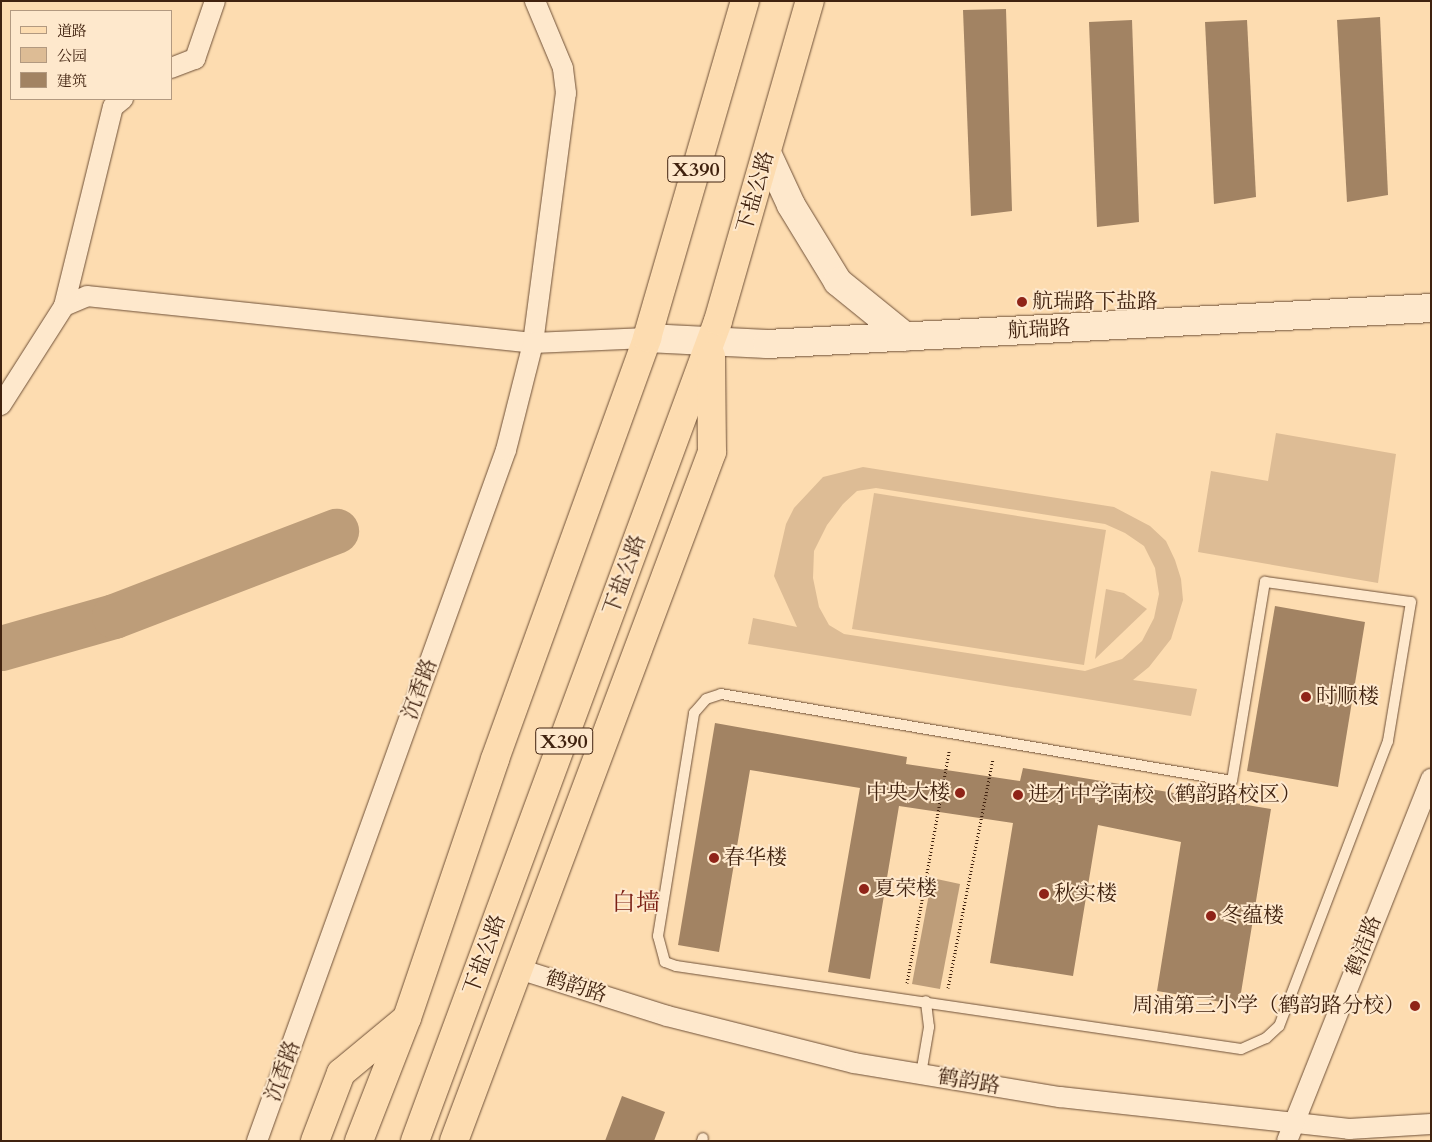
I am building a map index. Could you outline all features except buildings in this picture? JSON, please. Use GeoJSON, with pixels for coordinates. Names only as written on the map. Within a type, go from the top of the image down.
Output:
{"type":"FeatureCollection","features":[{"type":"Feature","properties":{"kind":"main road","name":"X390"},"geometry":{"type":"LineString","coordinates":[[359,1141],[407,1018],[495,759],[647,338],[745,1]]}},
{"type":"Feature","properties":{"kind":"main road","name":"下盐公路"},"geometry":{"type":"LineString","coordinates":[[415,1141],[711,340],[768,153],[810,1]]}},
{"type":"Feature","properties":{"kind":"main road"},"geometry":{"type":"LineString","coordinates":[[454,1141],[712,452],[711,340]]}},
{"type":"Feature","properties":{"kind":"main road"},"geometry":{"type":"LineString","coordinates":[[315,1141],[341,1073],[407,1018]]}},
{"type":"Feature","properties":{"kind":"street"},"geometry":{"type":"LineString","coordinates":[[172,68],[195,60],[215,1]]}},
{"type":"Feature","properties":{"kind":"street","name":"沉香路"},"geometry":{"type":"LineString","coordinates":[[257,1141],[506,450],[533,343],[566,93],[563,68],[535,1]]}},
{"type":"Feature","properties":{"kind":"street"},"geometry":{"type":"LineString","coordinates":[[1,405],[64,306],[113,107],[122,100]]}},
{"type":"Feature","properties":{"kind":"street"},"geometry":{"type":"LineString","coordinates":[[768,153],[791,205],[838,282],[906,337]]}},
{"type":"Feature","properties":{"kind":"street"},"geometry":{"type":"LineString","coordinates":[[64,306],[87,296],[533,343],[647,338]]}},
{"type":"Feature","properties":{"kind":"street","name":"航瑞路"},"geometry":{"type":"LineString","coordinates":[[647,338],[767,344],[1431,308]]}},
{"type":"Feature","properties":{"kind":"street","name":"鹤洁路"},"geometry":{"type":"LineString","coordinates":[[1291,1132],[1431,779]]}},
{"type":"Feature","properties":{"kind":"street","name":"鹤韵路"},"geometry":{"type":"LineString","coordinates":[[519,969],[667,1016],[854,1063],[1291,1132],[1431,1124]]}},
{"type":"Feature","properties":{"kind":"lane"},"geometry":{"type":"LineString","coordinates":[[1265,582],[1411,602],[1388,741],[1279,1026],[1266,1038],[1241,1049],[926,1001],[676,966],[665,962],[658,936],[694,713],[706,699],[720,694],[952,733],[1232,781],[1265,582]]}},
{"type":"Feature","properties":{"kind":"lane"},"geometry":{"type":"LineString","coordinates":[[921,1074],[929,1028],[926,1001]]}},
{"type":"Feature","properties":{"kind":"path"},"geometry":{"type":"LineString","coordinates":[[952,733],[906,982],[926,1001],[947,992],[996,741]]}},
{"type":"Feature","properties":{"kind":"green space"},"geometry":{"type":"Polygon","coordinates":[[[1276,433],[1396,454],[1378,583],[1198,552],[1211,471],[1268,481],[1276,433]]]}},
{"type":"Feature","properties":{"kind":"green space"},"geometry":{"type":"Polygon","coordinates":[[[863,467],[1114,507],[1150,526],[1166,541],[1175,560],[1181,579],[1183,600],[1171,639],[1149,667],[1133,680],[1197,689],[1191,716],[748,644],[753,618],[797,627],[774,576],[786,524],[794,508],[823,477],[863,467]],[[876,488],[857,491],[843,504],[827,525],[814,551],[813,578],[819,607],[829,625],[844,634],[1085,671],[1122,659],[1142,641],[1154,618],[1159,594],[1155,568],[1144,546],[1125,533],[1105,524],[876,488]]]}},
{"type":"Feature","properties":{"kind":"green space"},"geometry":{"type":"Polygon","coordinates":[[[874,493],[1106,530],[1084,665],[852,629],[874,493]]]}},
{"type":"Feature","properties":{"kind":"green space"},"geometry":{"type":"Polygon","coordinates":[[[1106,589],[1124,593],[1147,609],[1095,659],[1106,589]]]}},
{"type":"Feature","properties":{"kind":"shaded area"},"geometry":{"type":"Polygon","coordinates":[[[932,878],[960,884],[940,989],[912,984],[932,878]]]}},
{"type":"Feature","properties":{"kind":"waterway"},"geometry":{"type":"LineString","coordinates":[[1,648],[114,616],[336,531]]}},
{"type":"Feature","properties":{"kind":"place","name":"航瑞路下盐路"},"geometry":{"type":"Point","coordinates":[1022,302]}},
{"type":"Feature","properties":{"kind":"place","name":"时顺楼"},"geometry":{"type":"Point","coordinates":[1306,697]}},
{"type":"Feature","properties":{"kind":"place","name":"中央大楼"},"geometry":{"type":"Point","coordinates":[960,793]}},
{"type":"Feature","properties":{"kind":"place","name":"进才中学南校（鹤韵路校区）"},"geometry":{"type":"Point","coordinates":[1018,795]}},
{"type":"Feature","properties":{"kind":"place","name":"春华楼"},"geometry":{"type":"Point","coordinates":[714,858]}},
{"type":"Feature","properties":{"kind":"place","name":"夏荣楼"},"geometry":{"type":"Point","coordinates":[864,889]}},
{"type":"Feature","properties":{"kind":"place","name":"秋实楼"},"geometry":{"type":"Point","coordinates":[1044,894]}},
{"type":"Feature","properties":{"kind":"place","name":"冬蕴楼"},"geometry":{"type":"Point","coordinates":[1211,916]}},
{"type":"Feature","properties":{"kind":"place","name":"周浦第三小学（鹤韵路分校）"},"geometry":{"type":"Point","coordinates":[1415,1006]}},
{"type":"Feature","properties":{"kind":"district","name":"白墙"},"geometry":{"type":"Point","coordinates":[636,903]}}]}
